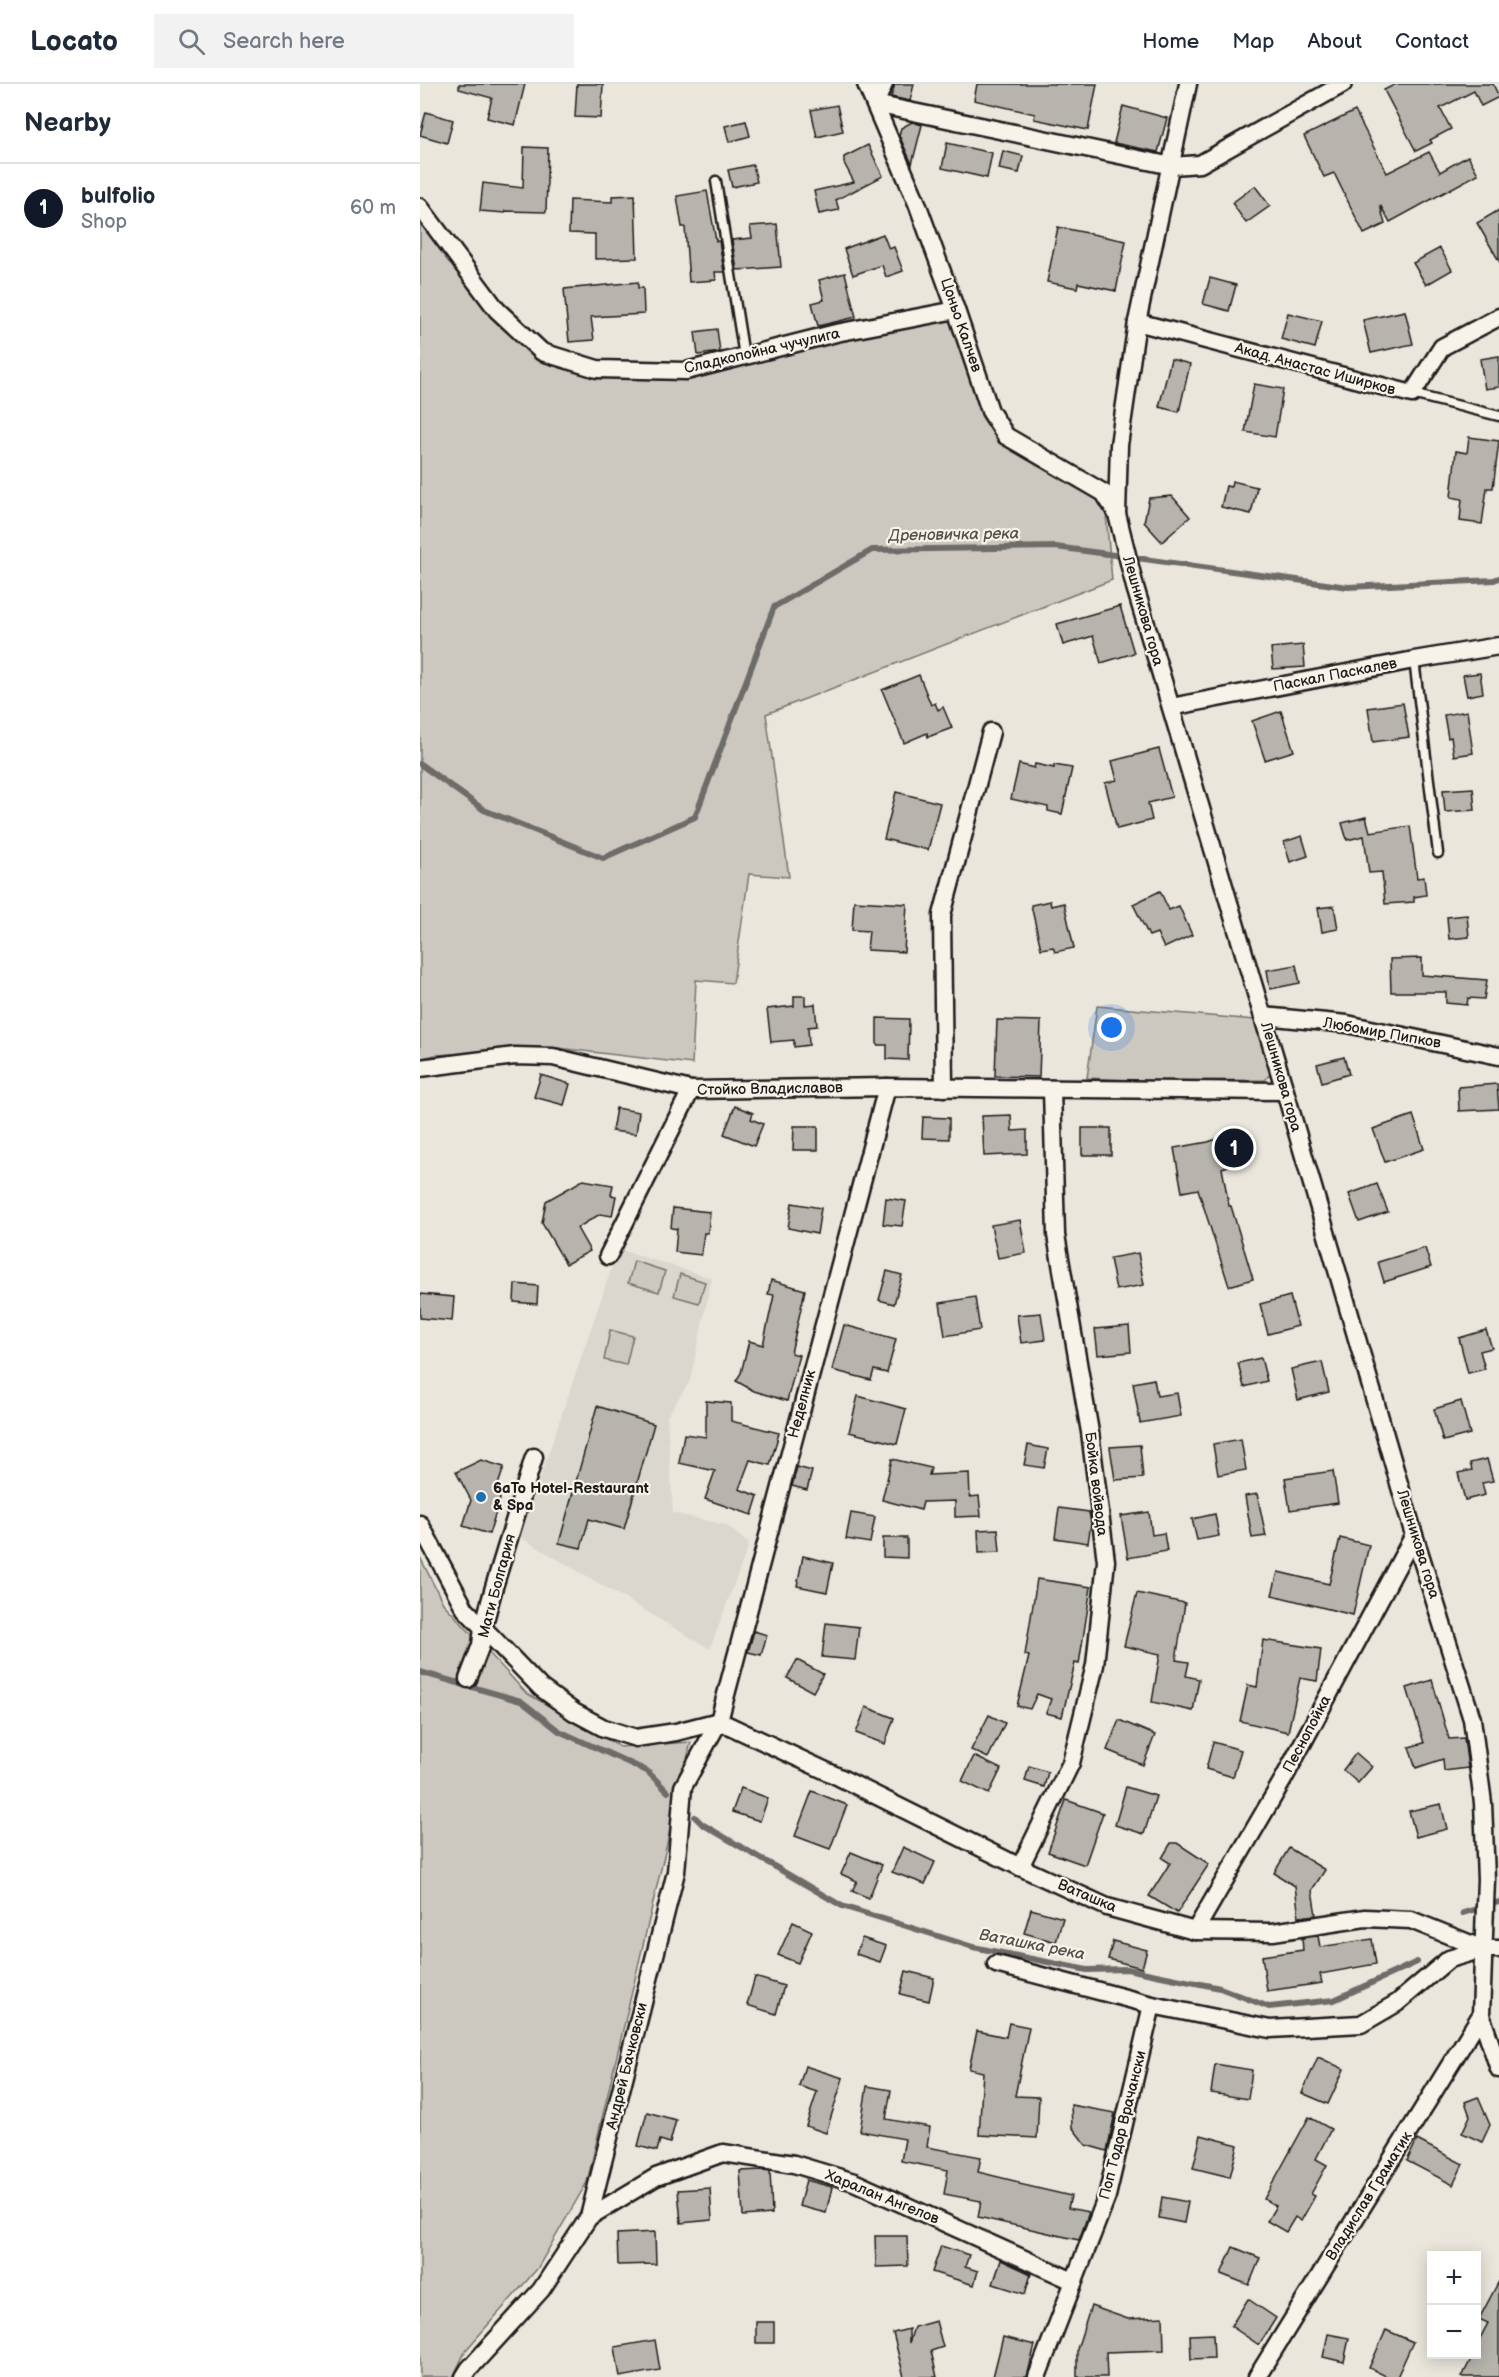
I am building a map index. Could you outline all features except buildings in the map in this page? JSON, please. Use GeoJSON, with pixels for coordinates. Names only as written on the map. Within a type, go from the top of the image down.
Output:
{"type":"FeatureCollection","features":[{"type":"Feature","properties":{"kind":"street","name":"Цоньо Калчев"},"geometry":{"type":"LineString","coordinates":[[866,84],[917,203],[990,411],[1006,436],[1104,494],[1117,514]]}},
{"type":"Feature","properties":{"kind":"street"},"geometry":{"type":"LineString","coordinates":[[884,84],[875,104],[1172,166],[1200,164],[1343,84]]}},
{"type":"Feature","properties":{"kind":"street","name":"Лешникова гора"},"geometry":{"type":"LineString","coordinates":[[1188,84],[1137,322],[1119,445],[1117,514],[1131,573],[1414,1534],[1472,1719],[1492,1879],[1491,1949],[1480,2015],[1499,2069]]}},
{"type":"Feature","properties":{"kind":"street","name":"Сладкопойна чучулига"},"geometry":{"type":"LineString","coordinates":[[420,207],[497,310],[542,352],[597,369],[686,371],[836,333],[956,310]]}},
{"type":"Feature","properties":{"kind":"street","name":"Акад. Анастас Иширков"},"geometry":{"type":"LineString","coordinates":[[1137,322],[1412,394],[1442,347],[1499,317]]}},
{"type":"Feature","properties":{"kind":"street","name":"Паскал Паскалев"},"geometry":{"type":"LineString","coordinates":[[1171,707],[1499,646]]}},
{"type":"Feature","properties":{"kind":"street"},"geometry":{"type":"LineString","coordinates":[[944,1088],[942,915],[992,732]]}},
{"type":"Feature","properties":{"kind":"street","name":"Любомир Пипков"},"geometry":{"type":"LineString","coordinates":[[1263,1016],[1347,1024],[1499,1056]]}},
{"type":"Feature","properties":{"kind":"street","name":"Стойко Владиславов"},"geometry":{"type":"LineString","coordinates":[[420,1068],[515,1056],[553,1057],[691,1090],[887,1087],[1285,1091]]}},
{"type":"Feature","properties":{"kind":"street","name":"Неделник"},"geometry":{"type":"LineString","coordinates":[[719,1721],[887,1087]]}},
{"type":"Feature","properties":{"kind":"street","name":"Бойка войвода"},"geometry":{"type":"LineString","coordinates":[[1020,1867],[1071,1763],[1095,1665],[1106,1561],[1090,1432],[1056,1235],[1052,1089]]}},
{"type":"Feature","properties":{"kind":"street"},"geometry":{"type":"LineString","coordinates":[[608,1256],[691,1090]]}},
{"type":"Feature","properties":{"kind":"street","name":"Мати Болгария"},"geometry":{"type":"LineString","coordinates":[[468,1679],[481,1645],[483,1628],[534,1457]]}},
{"type":"Feature","properties":{"kind":"street"},"geometry":{"type":"LineString","coordinates":[[420,1524],[465,1609],[541,1688],[574,1712],[604,1728],[636,1738],[676,1732],[719,1721]]}},
{"type":"Feature","properties":{"kind":"street","name":"Песнопойка"},"geometry":{"type":"LineString","coordinates":[[1195,1931],[1284,1778],[1414,1534]]}},
{"type":"Feature","properties":{"kind":"street","name":"Ваташка"},"geometry":{"type":"LineString","coordinates":[[719,1721],[1107,1907],[1195,1931],[1273,1932],[1365,1918],[1411,1920],[1491,1949]]}},
{"type":"Feature","properties":{"kind":"street","name":"Андрей Бачковски"},"geometry":{"type":"LineString","coordinates":[[464,2377],[541,2290],[589,2217],[676,1872],[683,1787],[719,1721]]}},
{"type":"Feature","properties":{"kind":"street"},"geometry":{"type":"LineString","coordinates":[[996,1964],[1152,2005],[1270,2029],[1361,2024],[1397,2003],[1449,1959],[1491,1949]]}},
{"type":"Feature","properties":{"kind":"street","name":"Поп Тодор Врачански"},"geometry":{"type":"LineString","coordinates":[[1037,2377],[1107,2196],[1152,2005]]}},
{"type":"Feature","properties":{"kind":"street","name":"Владислав Граматик"},"geometry":{"type":"LineString","coordinates":[[1258,2377],[1480,2015]]}},
{"type":"Feature","properties":{"kind":"street","name":"Харалан Ангелов"},"geometry":{"type":"LineString","coordinates":[[589,2217],[656,2177],[723,2152],[794,2164],[854,2182],[1073,2281]]}},
{"type":"Feature","properties":{"kind":"street"},"geometry":{"type":"LineString","coordinates":[[1251,2377],[1258,2377]]}},
{"type":"Feature","properties":{"kind":"lane"},"geometry":{"type":"LineString","coordinates":[[716,182],[744,356]]}},
{"type":"Feature","properties":{"kind":"lane"},"geometry":{"type":"LineString","coordinates":[[1412,394],[1499,416]]}},
{"type":"Feature","properties":{"kind":"lane"},"geometry":{"type":"LineString","coordinates":[[1414,660],[1438,853]]}},
{"type":"Feature","properties":{"kind":"shaded area"},"geometry":{"type":"Polygon","coordinates":[[[420,207],[542,352],[597,369],[686,371],[956,310],[1006,436],[1104,493],[1112,580],[766,714],[789,877],[749,874],[733,983],[696,980],[692,1064],[558,1048],[435,1055],[420,1059],[420,207]]]}},
{"type":"Feature","properties":{"kind":"shaded area"},"geometry":{"type":"Polygon","coordinates":[[[1097,1006],[1255,1020],[1270,1074],[1265,1080],[1149,1081],[1087,1078],[1097,1006]]]}},
{"type":"Feature","properties":{"kind":"shaded area"},"geometry":{"type":"Polygon","coordinates":[[[618,1249],[712,1278],[690,1381],[667,1416],[673,1513],[726,1525],[749,1544],[710,1649],[520,1537],[618,1249]]]}},
{"type":"Feature","properties":{"kind":"shaded area"},"geometry":{"type":"Polygon","coordinates":[[[634,1261],[665,1271],[659,1292],[628,1283],[634,1261]]]}},
{"type":"Feature","properties":{"kind":"shaded area"},"geometry":{"type":"Polygon","coordinates":[[[680,1274],[705,1282],[699,1303],[674,1296],[680,1274]]]}},
{"type":"Feature","properties":{"kind":"shaded area"},"geometry":{"type":"Polygon","coordinates":[[[610,1330],[633,1336],[626,1365],[604,1360],[610,1330]]]}},
{"type":"Feature","properties":{"kind":"shaded area"},"geometry":{"type":"Polygon","coordinates":[[[420,1557],[443,1603],[526,1693],[620,1747],[691,1742],[587,2182],[537,2269],[466,2350],[453,2377],[420,2377],[420,1557]]]}},
{"type":"Feature","properties":{"kind":"waterway","name":"Дреновичка река"},"geometry":{"type":"LineString","coordinates":[[420,764],[484,810],[603,858],[695,817],[774,607],[872,550],[1056,547],[1348,587],[1499,578]]}},
{"type":"Feature","properties":{"kind":"waterway","name":"Ваташка река"},"geometry":{"type":"LineString","coordinates":[[420,1672],[521,1701],[559,1731],[647,1771],[668,1792]]}},
{"type":"Feature","properties":{"kind":"waterway","name":"Ваташка река"},"geometry":{"type":"LineString","coordinates":[[695,1817],[702,1824],[842,1906],[973,1947],[1087,1970],[1127,1969],[1220,1988],[1269,2007],[1334,2000],[1417,1962]]}},
{"type":"Feature","properties":{"kind":"waterway","name":"Ваташка река"},"geometry":{"type":"LineString","coordinates":[[1463,1913],[1499,1902]]}},
{"type":"Feature","properties":{"kind":"place","name":"bulfolio"},"geometry":{"type":"Point","coordinates":[1234,1148]}},
{"type":"Feature","properties":{"kind":"place","name":"6aTo Hotel-Restaurant & Spa"},"geometry":{"type":"Point","coordinates":[481,1497]}}]}
